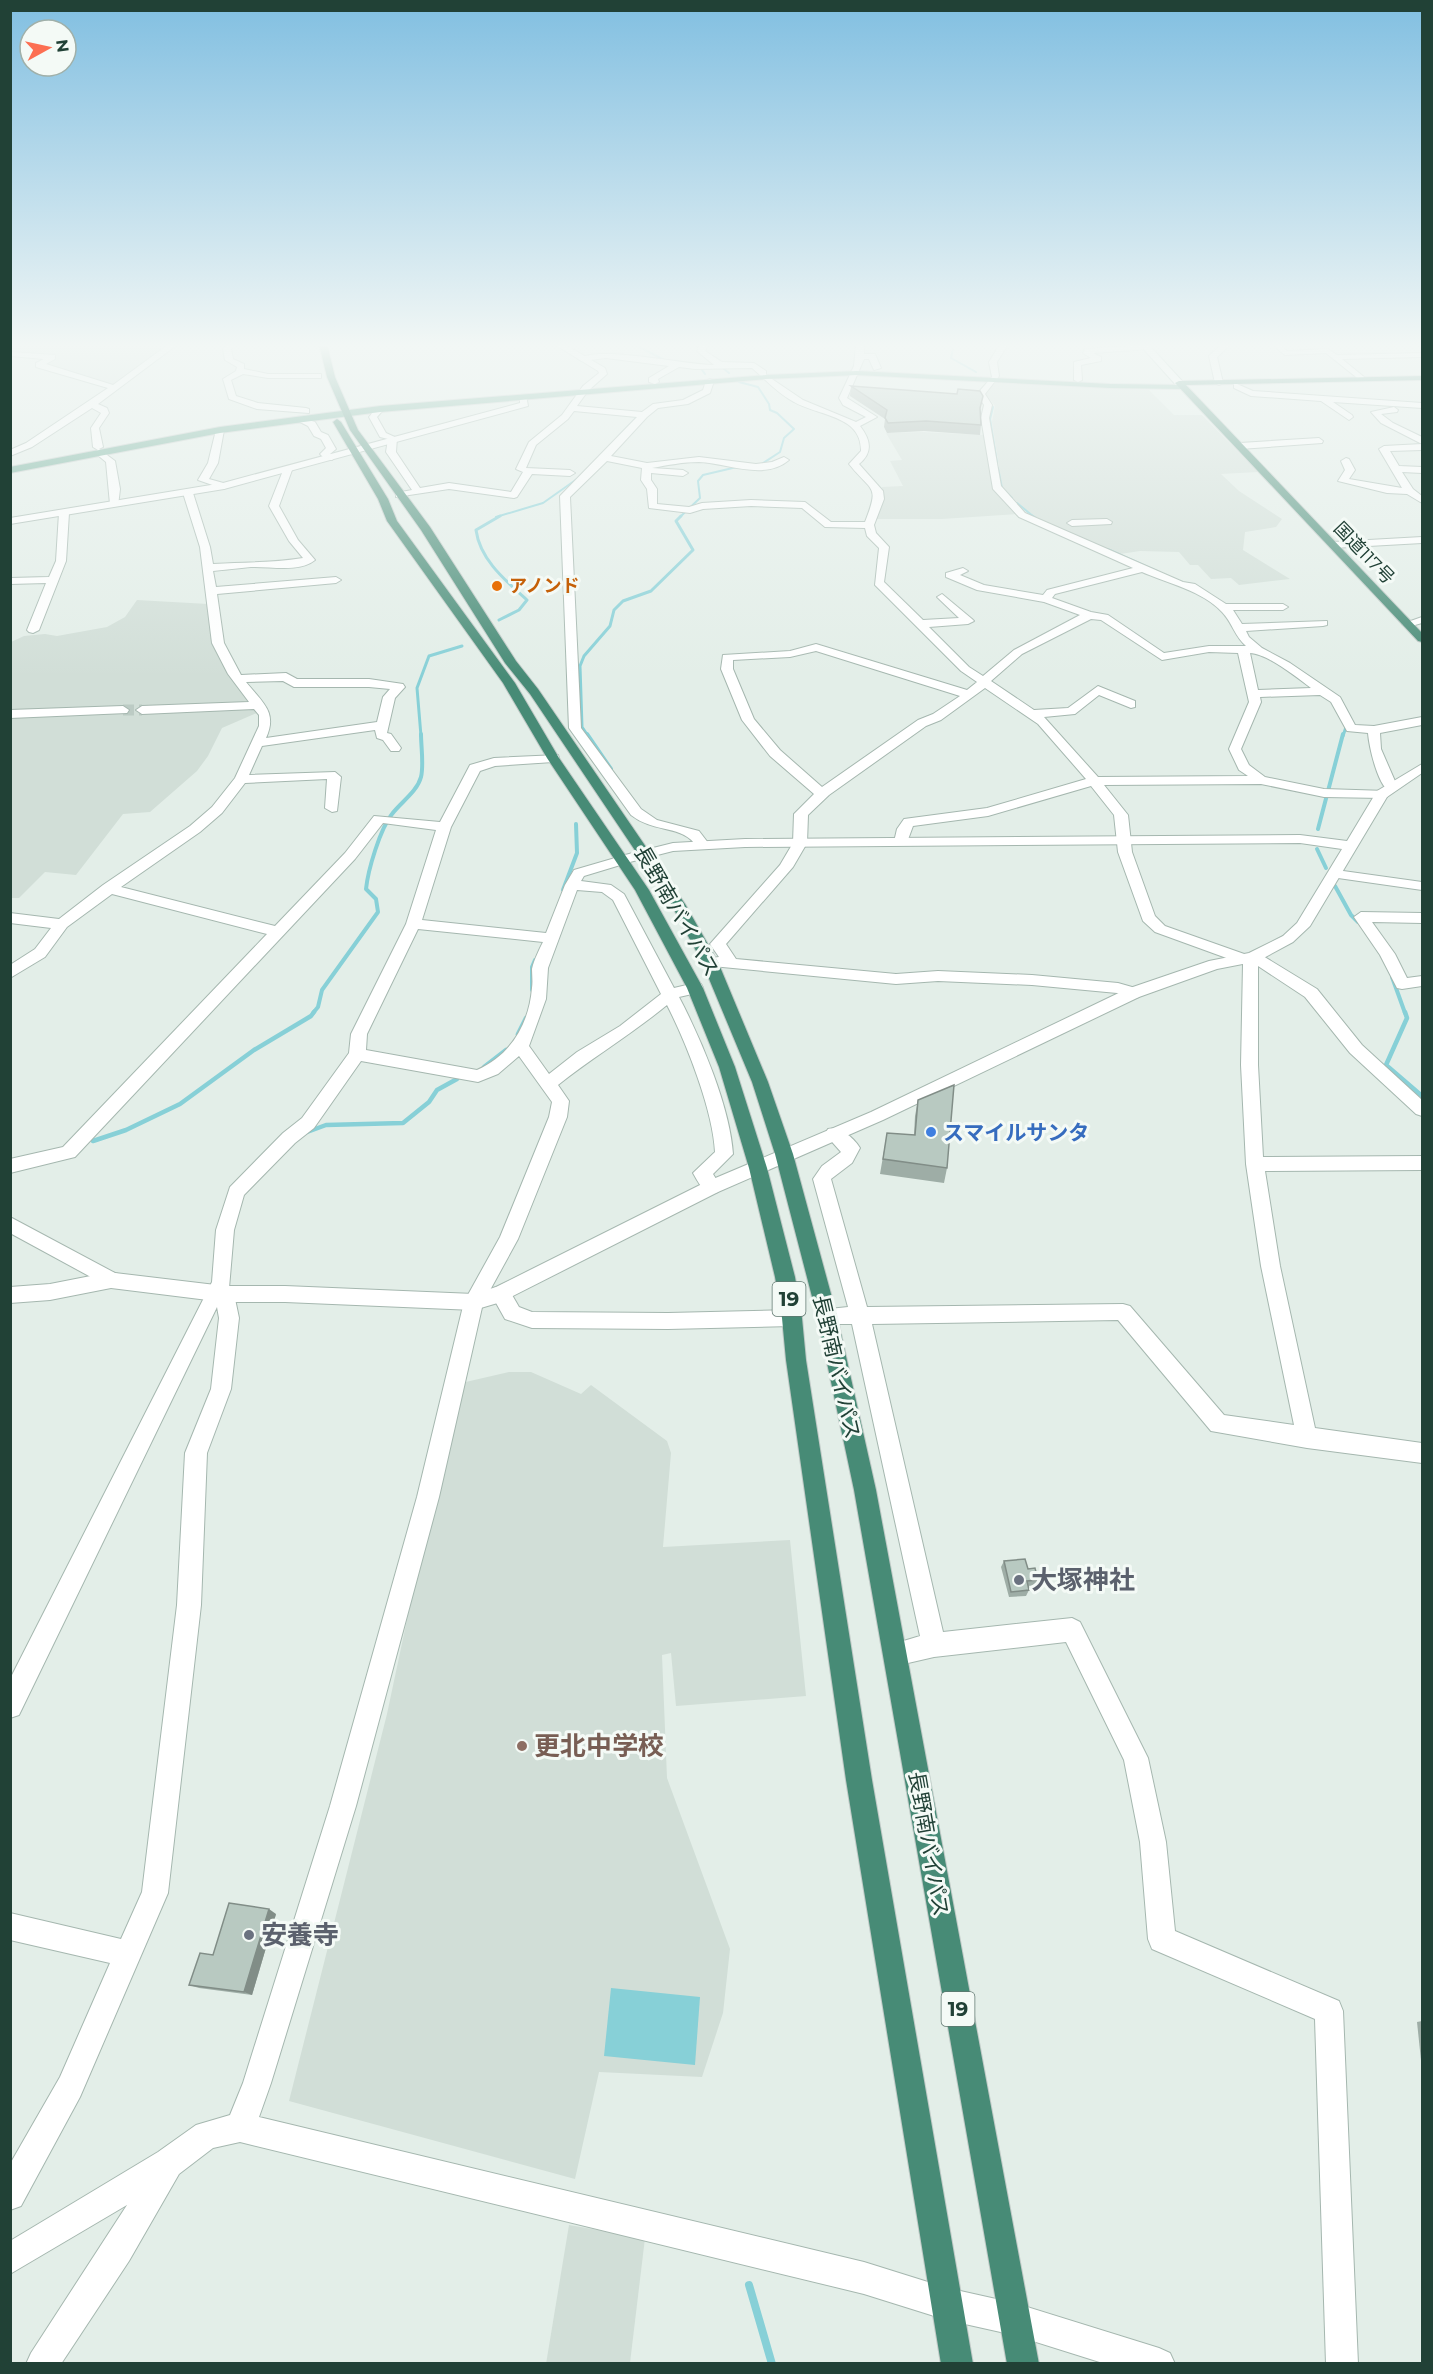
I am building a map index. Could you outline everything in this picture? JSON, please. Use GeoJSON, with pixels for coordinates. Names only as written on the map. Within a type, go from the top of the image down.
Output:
{"type":"FeatureCollection","features":[{"type":"Feature","properties":{"kind":"highway","name":"長野南バイパス"},"geometry":{"type":"LineString","coordinates":[[362,455],[392,521],[508,683],[553,758],[642,890],[695,988],[727,1067],[758,1168],[792,1318],[796,1360],[859,1780],[957,2364]]}},
{"type":"Feature","properties":{"kind":"highway","name":"長野南バイパス"},"geometry":{"type":"LineString","coordinates":[[364,455],[399,495],[444,556],[511,663],[534,692],[678,904],[710,962],[760,1082],[784,1154],[827,1316],[865,1490],[1023,2364]]}},
{"type":"Feature","properties":{"kind":"highway","name":"国道117号"},"geometry":{"type":"LineString","coordinates":[[1248,455],[1422,639]]}},
{"type":"Feature","properties":{"kind":"main road"},"geometry":{"type":"LineString","coordinates":[[10,465],[67,455]]}},
{"type":"Feature","properties":{"kind":"main road"},"geometry":{"type":"LineString","coordinates":[[10,470],[74,455]]}},
{"type":"Feature","properties":{"kind":"street"},"geometry":{"type":"LineString","coordinates":[[104,455],[110,461],[117,496],[116,504]]}},
{"type":"Feature","properties":{"kind":"street"},"geometry":{"type":"LineString","coordinates":[[215,455],[213,463],[203,480],[224,486]]}},
{"type":"Feature","properties":{"kind":"street"},"geometry":{"type":"LineString","coordinates":[[326,455],[329,458]]}},
{"type":"Feature","properties":{"kind":"street"},"geometry":{"type":"LineString","coordinates":[[10,521],[224,486],[340,455]]}},
{"type":"Feature","properties":{"kind":"street"},"geometry":{"type":"LineString","coordinates":[[393,455],[418,492]]}},
{"type":"Feature","properties":{"kind":"street"},"geometry":{"type":"LineString","coordinates":[[527,455],[520,470],[570,473]]}},
{"type":"Feature","properties":{"kind":"street"},"geometry":{"type":"LineString","coordinates":[[608,455],[565,496],[575,728],[636,812],[649,822],[693,832],[701,839],[702,844]]}},
{"type":"Feature","properties":{"kind":"street"},"geometry":{"type":"LineString","coordinates":[[864,455],[855,464],[878,491],[879,499],[869,525],[871,534],[884,547],[879,583],[965,669],[1034,714],[1059,737],[1121,815],[1125,852],[1148,918],[1160,929],[1184,939],[1248,958],[1275,969],[1311,993],[1356,1049],[1422,1110]]}},
{"type":"Feature","properties":{"kind":"street"},"geometry":{"type":"LineString","coordinates":[[991,455],[996,487],[1022,515],[1181,585],[1191,586],[1224,607],[1244,639],[1258,650],[1286,665],[1340,704],[1351,728],[1374,730],[1422,721]]}},
{"type":"Feature","properties":{"kind":"street"},"geometry":{"type":"LineString","coordinates":[[1388,455],[1409,491],[1422,500]]}},
{"type":"Feature","properties":{"kind":"street"},"geometry":{"type":"LineString","coordinates":[[605,458],[647,468],[683,473]]}},
{"type":"Feature","properties":{"kind":"street"},"geometry":{"type":"LineString","coordinates":[[647,468],[670,461],[708,460],[736,466],[776,466],[784,460]]}},
{"type":"Feature","properties":{"kind":"street"},"geometry":{"type":"LineString","coordinates":[[1346,461],[1350,470],[1343,481],[1387,490],[1409,491]]}},
{"type":"Feature","properties":{"kind":"street"},"geometry":{"type":"LineString","coordinates":[[647,468],[646,480],[652,489],[652,506],[690,510],[702,506],[731,504],[796,504],[810,508],[829,525],[869,525]]}},
{"type":"Feature","properties":{"kind":"street"},"geometry":{"type":"LineString","coordinates":[[1397,469],[1422,470]]}},
{"type":"Feature","properties":{"kind":"street"},"geometry":{"type":"LineString","coordinates":[[208,568],[254,564],[276,566],[309,560],[294,542],[274,506],[287,470]]}},
{"type":"Feature","properties":{"kind":"street"},"geometry":{"type":"LineString","coordinates":[[399,495],[449,486],[514,495],[529,471]]}},
{"type":"Feature","properties":{"kind":"street"},"geometry":{"type":"LineString","coordinates":[[10,973],[40,953],[62,924],[217,810],[241,778],[265,726],[265,715],[251,699],[218,643],[204,547],[188,493]]}},
{"type":"Feature","properties":{"kind":"street"},"geometry":{"type":"LineString","coordinates":[[33,630],[61,561],[64,513]]}},
{"type":"Feature","properties":{"kind":"street"},"geometry":{"type":"LineString","coordinates":[[1072,523],[1107,522]]}},
{"type":"Feature","properties":{"kind":"street"},"geometry":{"type":"LineString","coordinates":[[1333,545],[1422,541]]}},
{"type":"Feature","properties":{"kind":"street"},"geometry":{"type":"LineString","coordinates":[[1046,599],[1051,592],[1087,585],[1143,568]]}},
{"type":"Feature","properties":{"kind":"street"},"geometry":{"type":"LineString","coordinates":[[963,571],[950,575],[981,588],[1046,599],[1089,615],[1104,617],[1162,657],[1209,649],[1258,650]]}},
{"type":"Feature","properties":{"kind":"street"},"geometry":{"type":"LineString","coordinates":[[10,581],[53,580]]}},
{"type":"Feature","properties":{"kind":"street"},"geometry":{"type":"LineString","coordinates":[[210,591],[336,580]]}},
{"type":"Feature","properties":{"kind":"street"},"geometry":{"type":"LineString","coordinates":[[920,624],[968,621],[942,597]]}},
{"type":"Feature","properties":{"kind":"street"},"geometry":{"type":"LineString","coordinates":[[1224,607],[1283,607]]}},
{"type":"Feature","properties":{"kind":"street"},"geometry":{"type":"LineString","coordinates":[[730,961],[718,944],[786,867],[800,843],[801,814],[824,792],[922,723],[938,717],[969,696],[1018,652],[1089,615]]}},
{"type":"Feature","properties":{"kind":"street"},"geometry":{"type":"LineString","coordinates":[[1408,624],[1422,620]]}},
{"type":"Feature","properties":{"kind":"street"},"geometry":{"type":"LineString","coordinates":[[1239,628],[1323,623]]}},
{"type":"Feature","properties":{"kind":"street"},"geometry":{"type":"LineString","coordinates":[[824,792],[818,792],[775,753],[748,720],[727,669],[727,657],[790,654],[816,646],[969,696]]}},
{"type":"Feature","properties":{"kind":"street"},"geometry":{"type":"LineString","coordinates":[[1243,649],[1255,702],[1235,749],[1244,767],[1261,780]]}},
{"type":"Feature","properties":{"kind":"street"},"geometry":{"type":"LineString","coordinates":[[238,679],[286,677],[294,683],[369,683],[399,687],[389,697],[381,735],[387,737],[395,748]]}},
{"type":"Feature","properties":{"kind":"street"},"geometry":{"type":"LineString","coordinates":[[1034,714],[1071,711],[1098,690],[1131,704]]}},
{"type":"Feature","properties":{"kind":"street"},"geometry":{"type":"LineString","coordinates":[[1253,694],[1322,691]]}},
{"type":"Feature","properties":{"kind":"street"},"geometry":{"type":"LineString","coordinates":[[142,710],[258,705]]}},
{"type":"Feature","properties":{"kind":"street"},"geometry":{"type":"LineString","coordinates":[[10,714],[123,710]]}},
{"type":"Feature","properties":{"kind":"street"},"geometry":{"type":"LineString","coordinates":[[258,743],[382,725]]}},
{"type":"Feature","properties":{"kind":"street"},"geometry":{"type":"LineString","coordinates":[[1374,730],[1375,749],[1387,791]]}},
{"type":"Feature","properties":{"kind":"street"},"geometry":{"type":"LineString","coordinates":[[10,1706],[219,1293],[225,1230],[236,1192],[308,1123],[357,1054],[359,1034],[413,924],[444,827],[475,768],[494,762],[553,758]]}},
{"type":"Feature","properties":{"kind":"street"},"geometry":{"type":"LineString","coordinates":[[10,1295],[50,1292],[111,1280],[170,1289],[219,1293],[474,1302],[501,1294],[712,1187],[834,1134],[1133,993],[1214,965],[1248,958],[1288,939],[1303,927],[1387,791],[1422,768]]}},
{"type":"Feature","properties":{"kind":"street"},"geometry":{"type":"LineString","coordinates":[[241,778],[330,775],[334,777],[332,808]]}},
{"type":"Feature","properties":{"kind":"street"},"geometry":{"type":"LineString","coordinates":[[901,842],[904,829],[909,822],[988,812],[1094,781],[1261,780],[1332,794],[1387,791]]}},
{"type":"Feature","properties":{"kind":"street"},"geometry":{"type":"LineString","coordinates":[[10,1166],[69,1152],[350,856],[380,819],[444,827]]}},
{"type":"Feature","properties":{"kind":"street"},"geometry":{"type":"LineString","coordinates":[[357,1054],[478,1076],[492,1070],[522,1046],[538,1008],[540,968],[572,885],[579,873],[645,854],[702,844],[1124,839],[1300,839],[1352,846]]}},
{"type":"Feature","properties":{"kind":"street"},"geometry":{"type":"LineString","coordinates":[[1336,874],[1422,886]]}},
{"type":"Feature","properties":{"kind":"street"},"geometry":{"type":"LineString","coordinates":[[572,885],[606,888],[620,897],[691,1036],[723,1134],[724,1154],[702,1173],[712,1187]]}},
{"type":"Feature","properties":{"kind":"street"},"geometry":{"type":"LineString","coordinates":[[108,888],[278,932]]}},
{"type":"Feature","properties":{"kind":"street"},"geometry":{"type":"LineString","coordinates":[[1422,918],[1361,917],[1387,954],[1402,984],[1422,981]]}},
{"type":"Feature","properties":{"kind":"street"},"geometry":{"type":"LineString","coordinates":[[10,918],[62,924]]}},
{"type":"Feature","properties":{"kind":"street"},"geometry":{"type":"LineString","coordinates":[[413,924],[551,938]]}},
{"type":"Feature","properties":{"kind":"street"},"geometry":{"type":"LineString","coordinates":[[1248,958],[1250,967],[1248,1036],[1255,1164],[1264,1228],[1307,1438]]}},
{"type":"Feature","properties":{"kind":"street"},"geometry":{"type":"LineString","coordinates":[[710,962],[730,961],[896,979],[938,976],[1032,980],[1118,988],[1133,993]]}},
{"type":"Feature","properties":{"kind":"street"},"geometry":{"type":"LineString","coordinates":[[548,1084],[583,1056],[626,1030],[670,994],[695,988]]}},
{"type":"Feature","properties":{"kind":"street"},"geometry":{"type":"LineString","coordinates":[[240,2127],[257,2083],[343,1806],[428,1497],[474,1302],[509,1239],[558,1118],[561,1101],[522,1046]]}},
{"type":"Feature","properties":{"kind":"street"},"geometry":{"type":"LineString","coordinates":[[834,1134],[850,1148],[850,1152],[848,1159],[825,1172],[822,1179],[860,1316],[934,1645]]}},
{"type":"Feature","properties":{"kind":"street"},"geometry":{"type":"LineString","coordinates":[[1255,1164],[1422,1163]]}},
{"type":"Feature","properties":{"kind":"street"},"geometry":{"type":"LineString","coordinates":[[10,1224],[111,1280]]}},
{"type":"Feature","properties":{"kind":"street"},"geometry":{"type":"LineString","coordinates":[[10,2195],[70,2087],[155,1893],[189,1605],[196,1453],[220,1389],[229,1318],[219,1293]]}},
{"type":"Feature","properties":{"kind":"street"},"geometry":{"type":"LineString","coordinates":[[501,1294],[512,1313],[532,1320],[656,1321],[792,1318]]}},
{"type":"Feature","properties":{"kind":"street"},"geometry":{"type":"LineString","coordinates":[[827,1316],[1123,1312],[1218,1424],[1422,1453]]}},
{"type":"Feature","properties":{"kind":"street"},"geometry":{"type":"LineString","coordinates":[[894,1654],[934,1645],[1072,1630],[1136,1758],[1153,1842],[1162,1939],[1329,2011],[1342,2364]]}},
{"type":"Feature","properties":{"kind":"street"},"geometry":{"type":"LineString","coordinates":[[10,1926],[128,1954]]}},
{"type":"Feature","properties":{"kind":"street"},"geometry":{"type":"LineString","coordinates":[[10,2259],[169,2163],[206,2135],[240,2127],[864,2278],[947,2304],[1014,2319],[1159,2364]]}},
{"type":"Feature","properties":{"kind":"street"},"geometry":{"type":"LineString","coordinates":[[42,2364],[118,2250],[169,2163]]}},
{"type":"Feature","properties":{"kind":"shaded area"},"geometry":{"type":"Polygon","coordinates":[[[899,455],[988,455],[992,487],[1003,496],[1004,503],[1008,503],[1018,514],[942,519],[876,519],[883,495],[882,487],[903,486],[890,461],[902,460],[899,455]]]}},
{"type":"Feature","properties":{"kind":"shaded area"},"geometry":{"type":"Polygon","coordinates":[[[997,455],[1241,455],[1258,472],[1221,474],[1239,491],[1282,519],[1276,527],[1245,532],[1243,550],[1290,579],[1239,585],[1231,578],[1211,579],[1198,565],[1190,565],[1179,552],[1140,551],[1120,554],[1082,540],[1028,513],[1002,487],[997,455]]]}},
{"type":"Feature","properties":{"kind":"shaded area"},"geometry":{"type":"Polygon","coordinates":[[[137,600],[208,604],[216,647],[259,712],[222,728],[208,756],[197,771],[150,812],[123,814],[76,875],[45,872],[19,898],[11,898],[11,642],[24,636],[45,634],[57,636],[107,627],[125,617],[137,600]]]}},
{"type":"Feature","properties":{"kind":"shaded area","name":"更北中学校"},"geometry":{"type":"Polygon","coordinates":[[[509,1372],[531,1372],[581,1394],[591,1385],[667,1441],[671,1453],[663,1547],[790,1540],[806,1696],[676,1706],[671,1653],[662,1655],[667,1778],[730,1949],[723,2013],[702,2077],[599,2072],[575,2179],[289,2101],[387,1714],[457,1384],[509,1372]]]}},
{"type":"Feature","properties":{"kind":"shaded area"},"geometry":{"type":"Polygon","coordinates":[[[569,2225],[645,2238],[630,2363],[546,2364],[569,2225]]]}},
{"type":"Feature","properties":{"kind":"water"},"geometry":{"type":"Polygon","coordinates":[[[611,1988],[700,1997],[695,2065],[604,2056],[611,1988]]]}},
{"type":"Feature","properties":{"kind":"building","name":"スマイルサンタ"},"geometry":{"type":"Polygon","coordinates":[[[954,1085],[947,1168],[883,1159],[887,1133],[915,1135],[918,1100],[954,1085]]]}},
{"type":"Feature","properties":{"kind":"building","name":"大塚神社"},"geometry":{"type":"Polygon","coordinates":[[[1025,1559],[1028,1569],[1035,1568],[1038,1580],[1027,1581],[1029,1590],[1011,1592],[1004,1561],[1025,1559]]]}},
{"type":"Feature","properties":{"kind":"building","name":"安養寺"},"geometry":{"type":"Polygon","coordinates":[[[229,1903],[269,1909],[244,1992],[189,1985],[200,1953],[213,1955],[229,1903]]]}},
{"type":"Feature","properties":{"kind":"waterway"},"geometry":{"type":"LineString","coordinates":[[760,465],[776,455]]}},
{"type":"Feature","properties":{"kind":"waterway"},"geometry":{"type":"LineString","coordinates":[[996,455],[997,463]]}},
{"type":"Feature","properties":{"kind":"waterway"},"geometry":{"type":"LineString","coordinates":[[680,517],[700,498],[698,481],[703,475],[737,467]]}},
{"type":"Feature","properties":{"kind":"waterway"},"geometry":{"type":"LineString","coordinates":[[998,468],[1002,488],[1012,498]]}},
{"type":"Feature","properties":{"kind":"waterway"},"geometry":{"type":"LineString","coordinates":[[496,517],[543,503],[577,479]]}},
{"type":"Feature","properties":{"kind":"waterway"},"geometry":{"type":"LineString","coordinates":[[1017,503],[1034,517]]}},
{"type":"Feature","properties":{"kind":"waterway"},"geometry":{"type":"LineString","coordinates":[[499,620],[519,610],[527,600],[495,569],[478,541],[476,530],[500,516]]}},
{"type":"Feature","properties":{"kind":"waterway"},"geometry":{"type":"LineString","coordinates":[[588,736],[582,727],[580,666],[584,656],[610,626],[614,610],[623,601],[651,591],[693,550],[676,521],[680,517]]}},
{"type":"Feature","properties":{"kind":"waterway"},"geometry":{"type":"LineString","coordinates":[[1109,550],[1156,571]]}},
{"type":"Feature","properties":{"kind":"waterway"},"geometry":{"type":"LineString","coordinates":[[421,736],[417,688],[429,656],[462,646]]}},
{"type":"Feature","properties":{"kind":"waterway"},"geometry":{"type":"LineString","coordinates":[[1343,736],[1346,727],[1344,723]]}},
{"type":"Feature","properties":{"kind":"waterway"},"geometry":{"type":"LineString","coordinates":[[313,1013],[318,1007],[322,990],[378,912],[376,899],[366,889],[369,871],[379,839],[388,821],[412,792],[421,777],[421,734]]}},
{"type":"Feature","properties":{"kind":"waterway"},"geometry":{"type":"LineString","coordinates":[[587,734],[611,769]]}},
{"type":"Feature","properties":{"kind":"waterway"},"geometry":{"type":"LineString","coordinates":[[1318,829],[1343,734]]}},
{"type":"Feature","properties":{"kind":"waterway"},"geometry":{"type":"LineString","coordinates":[[563,890],[577,853],[576,824]]}},
{"type":"Feature","properties":{"kind":"waterway"},"geometry":{"type":"LineString","coordinates":[[1317,849],[1326,868]]}},
{"type":"Feature","properties":{"kind":"waterway"},"geometry":{"type":"LineString","coordinates":[[1335,886],[1351,915],[1358,922]]}},
{"type":"Feature","properties":{"kind":"waterway"},"geometry":{"type":"LineString","coordinates":[[532,990],[532,967],[535,960]]}},
{"type":"Feature","properties":{"kind":"waterway"},"geometry":{"type":"LineString","coordinates":[[1392,977],[1405,1013]]}},
{"type":"Feature","properties":{"kind":"waterway"},"geometry":{"type":"LineString","coordinates":[[93,1141],[126,1130],[180,1104],[254,1050],[314,1012]]}},
{"type":"Feature","properties":{"kind":"waterway"},"geometry":{"type":"LineString","coordinates":[[1405,1012],[1407,1018],[1386,1065],[1422,1096]]}},
{"type":"Feature","properties":{"kind":"waterway"},"geometry":{"type":"LineString","coordinates":[[518,1034],[526,1018]]}},
{"type":"Feature","properties":{"kind":"waterway"},"geometry":{"type":"LineString","coordinates":[[484,1067],[506,1050]]}},
{"type":"Feature","properties":{"kind":"waterway"},"geometry":{"type":"LineString","coordinates":[[307,1132],[326,1125],[403,1123],[429,1102],[437,1090],[457,1079]]}},
{"type":"Feature","properties":{"kind":"waterway"},"geometry":{"type":"LineString","coordinates":[[749,2285],[772,2364]]}},
{"type":"Feature","properties":{"kind":"tunnel"},"geometry":{"type":"LineString","coordinates":[[123,710],[142,710]]}},
{"type":"Feature","properties":{"kind":"place","name":"アノンド"},"geometry":{"type":"Point","coordinates":[497,586]}},
{"type":"Feature","properties":{"kind":"place","name":"スマイルサンタ"},"geometry":{"type":"Point","coordinates":[931,1132]}},
{"type":"Feature","properties":{"kind":"place","name":"大塚神社"},"geometry":{"type":"Point","coordinates":[1019,1580]}},
{"type":"Feature","properties":{"kind":"place","name":"更北中学校"},"geometry":{"type":"Point","coordinates":[522,1746]}},
{"type":"Feature","properties":{"kind":"place","name":"安養寺"},"geometry":{"type":"Point","coordinates":[249,1935]}}]}
